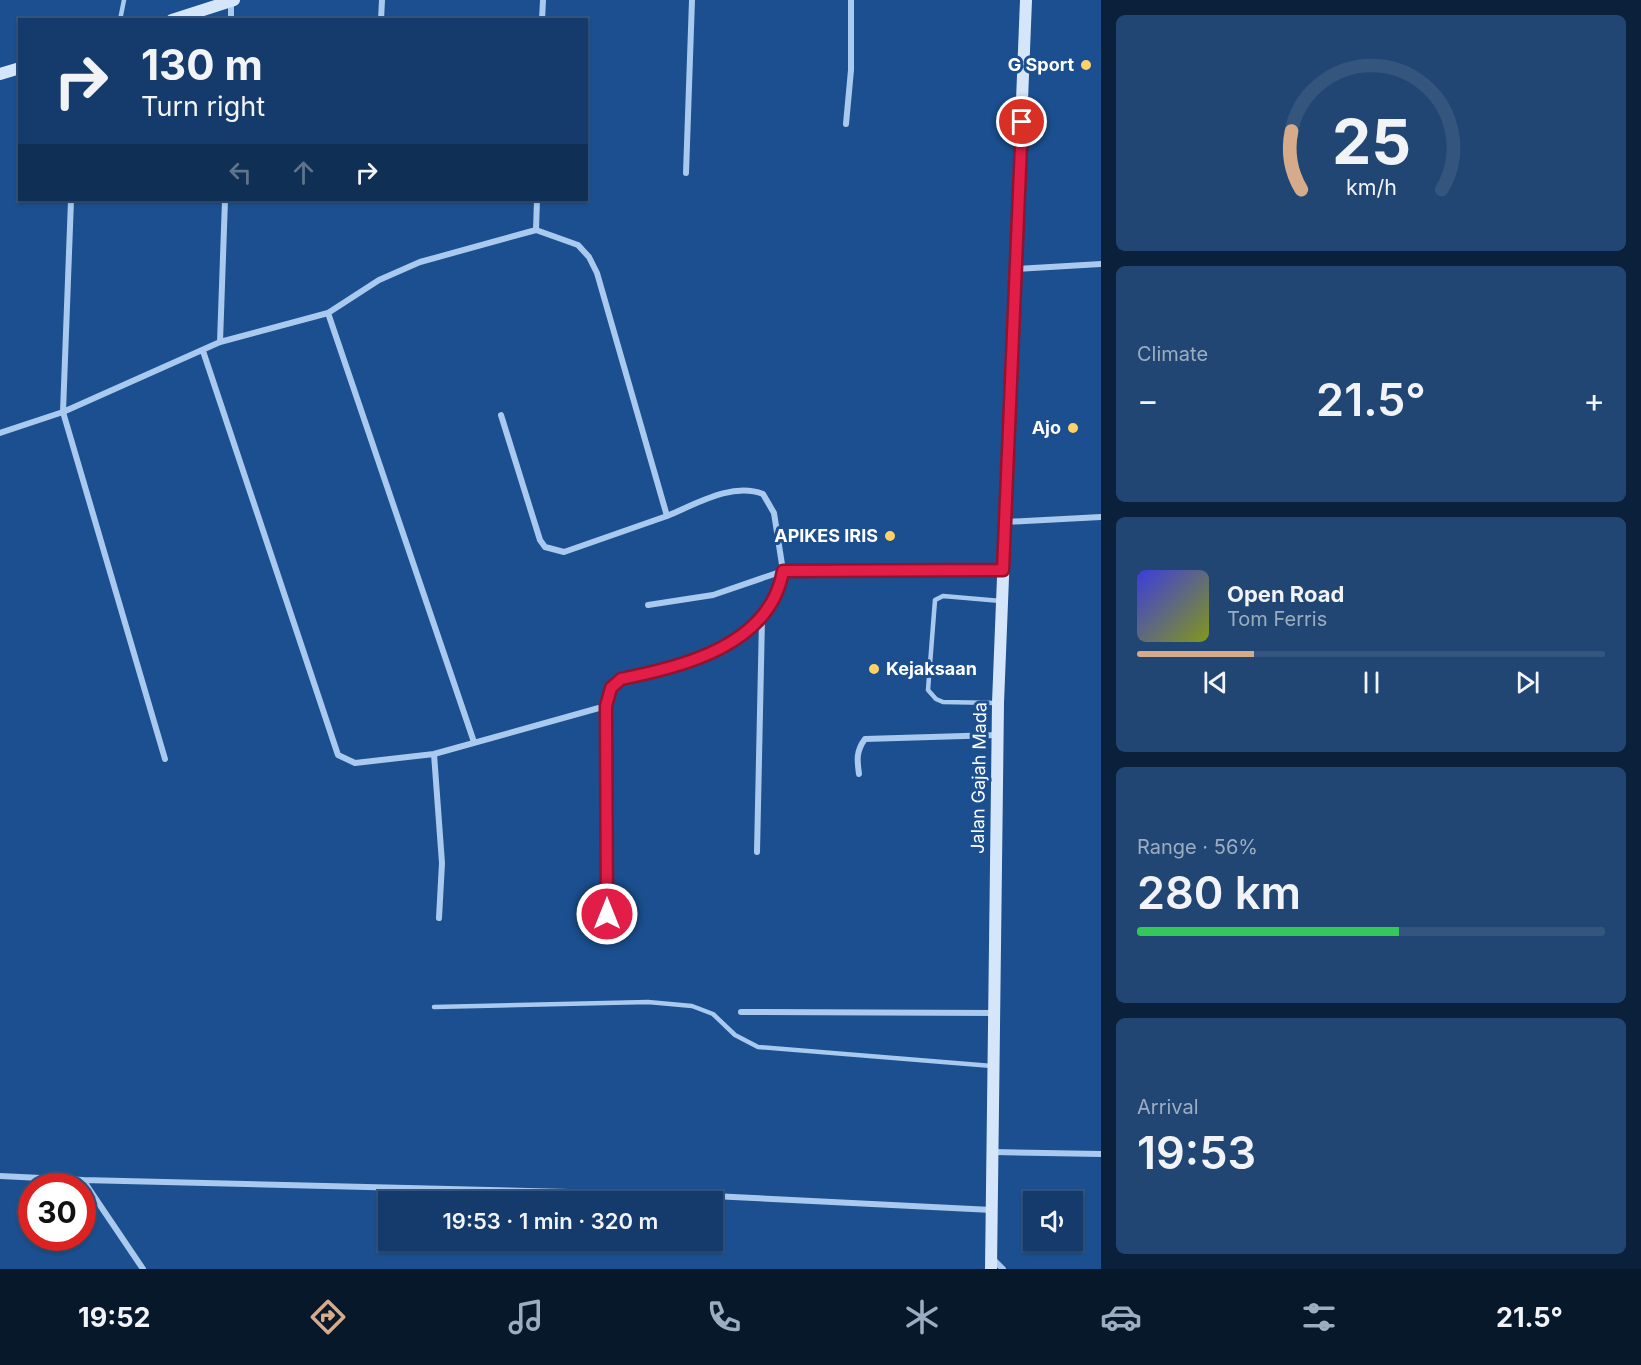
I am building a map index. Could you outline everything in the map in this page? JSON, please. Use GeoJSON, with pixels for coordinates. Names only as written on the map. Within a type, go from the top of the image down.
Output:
{"type":"FeatureCollection","features":[{"type":"Feature","properties":{"kind":"main road"},"geometry":{"type":"LineString","coordinates":[[178,18],[233,0]]}},
{"type":"Feature","properties":{"kind":"main road","name":"Jalan Gajah Mada"},"geometry":{"type":"LineString","coordinates":[[991,1264],[996,1013],[997,735],[1026,0]]}},
{"type":"Feature","properties":{"kind":"main road"},"geometry":{"type":"LineString","coordinates":[[0,74],[18,69]]}},
{"type":"Feature","properties":{"kind":"street"},"geometry":{"type":"LineString","coordinates":[[231,18],[233,0]]}},
{"type":"Feature","properties":{"kind":"street"},"geometry":{"type":"LineString","coordinates":[[381,18],[382,0]]}},
{"type":"Feature","properties":{"kind":"street"},"geometry":{"type":"LineString","coordinates":[[542,18],[543,0]]}},
{"type":"Feature","properties":{"kind":"street"},"geometry":{"type":"LineString","coordinates":[[686,173],[692,0]]}},
{"type":"Feature","properties":{"kind":"street"},"geometry":{"type":"LineString","coordinates":[[846,124],[851,70],[851,0]]}},
{"type":"Feature","properties":{"kind":"street"},"geometry":{"type":"LineString","coordinates":[[71,201],[63,412],[165,759]]}},
{"type":"Feature","properties":{"kind":"street"},"geometry":{"type":"LineString","coordinates":[[220,342],[225,201]]}},
{"type":"Feature","properties":{"kind":"street"},"geometry":{"type":"LineString","coordinates":[[536,230],[537,201]]}},
{"type":"Feature","properties":{"kind":"street"},"geometry":{"type":"LineString","coordinates":[[0,432],[63,412],[220,342],[328,313],[400,270],[536,230],[578,245],[589,257],[597,273],[667,516]]}},
{"type":"Feature","properties":{"kind":"street"},"geometry":{"type":"LineString","coordinates":[[1014,269],[1101,264]]}},
{"type":"Feature","properties":{"kind":"street"},"geometry":{"type":"LineString","coordinates":[[328,313],[474,741]]}},
{"type":"Feature","properties":{"kind":"street"},"geometry":{"type":"LineString","coordinates":[[203,351],[338,755],[355,763],[434,754],[606,706]]}},
{"type":"Feature","properties":{"kind":"street"},"geometry":{"type":"LineString","coordinates":[[501,415],[540,540],[545,547],[564,552],[667,516],[724,493],[742,490],[763,494],[774,513],[783,571],[780,591],[762,619],[750,631],[714,652],[621,679],[611,688],[606,706],[607,914]]}},
{"type":"Feature","properties":{"kind":"street"},"geometry":{"type":"LineString","coordinates":[[1004,522],[1101,517]]}},
{"type":"Feature","properties":{"kind":"street"},"geometry":{"type":"LineString","coordinates":[[648,605],[713,595],[783,571],[1003,570]]}},
{"type":"Feature","properties":{"kind":"street"},"geometry":{"type":"LineString","coordinates":[[757,852],[762,619]]}},
{"type":"Feature","properties":{"kind":"street"},"geometry":{"type":"LineString","coordinates":[[859,774],[857,759],[859,747],[865,739],[997,735]]}},
{"type":"Feature","properties":{"kind":"street"},"geometry":{"type":"LineString","coordinates":[[434,754],[442,863],[439,918]]}},
{"type":"Feature","properties":{"kind":"street"},"geometry":{"type":"LineString","coordinates":[[741,1012],[996,1013]]}},
{"type":"Feature","properties":{"kind":"street"},"geometry":{"type":"LineString","coordinates":[[992,1152],[1101,1154]]}},
{"type":"Feature","properties":{"kind":"street"},"geometry":{"type":"LineString","coordinates":[[0,1176],[18,1177]]}},
{"type":"Feature","properties":{"kind":"street"},"geometry":{"type":"LineString","coordinates":[[96,1180],[692,1195],[992,1210]]}},
{"type":"Feature","properties":{"kind":"street"},"geometry":{"type":"LineString","coordinates":[[96,1199],[143,1269]]}},
{"type":"Feature","properties":{"kind":"street"},"geometry":{"type":"LineString","coordinates":[[991,1264],[1003,1269]]}},
{"type":"Feature","properties":{"kind":"lane"},"geometry":{"type":"LineString","coordinates":[[120,18],[124,0]]}},
{"type":"Feature","properties":{"kind":"lane"},"geometry":{"type":"LineString","coordinates":[[998,703],[943,702],[936,699],[928,690],[935,600],[943,596],[1001,601]]}},
{"type":"Feature","properties":{"kind":"lane"},"geometry":{"type":"LineString","coordinates":[[434,1007],[648,1002],[692,1006],[713,1014],[735,1035],[758,1047],[994,1066]]}},
{"type":"Feature","properties":{"kind":"place","name":"G Sport"},"geometry":{"type":"Point","coordinates":[1086,65]}},
{"type":"Feature","properties":{"kind":"place","name":"Ajo"},"geometry":{"type":"Point","coordinates":[1073,428]}},
{"type":"Feature","properties":{"kind":"place","name":"APIKES IRIS"},"geometry":{"type":"Point","coordinates":[890,536]}},
{"type":"Feature","properties":{"kind":"place","name":"Kejaksaan"},"geometry":{"type":"Point","coordinates":[874,669]}},
{"type":"Feature","properties":{"kind":"route"},"geometry":{"type":"LineString","coordinates":[[607,914],[606,706],[611,688],[621,679],[690,661],[714,652],[750,631],[762,619],[780,591],[783,571],[1003,570],[1022,122]]}}]}
